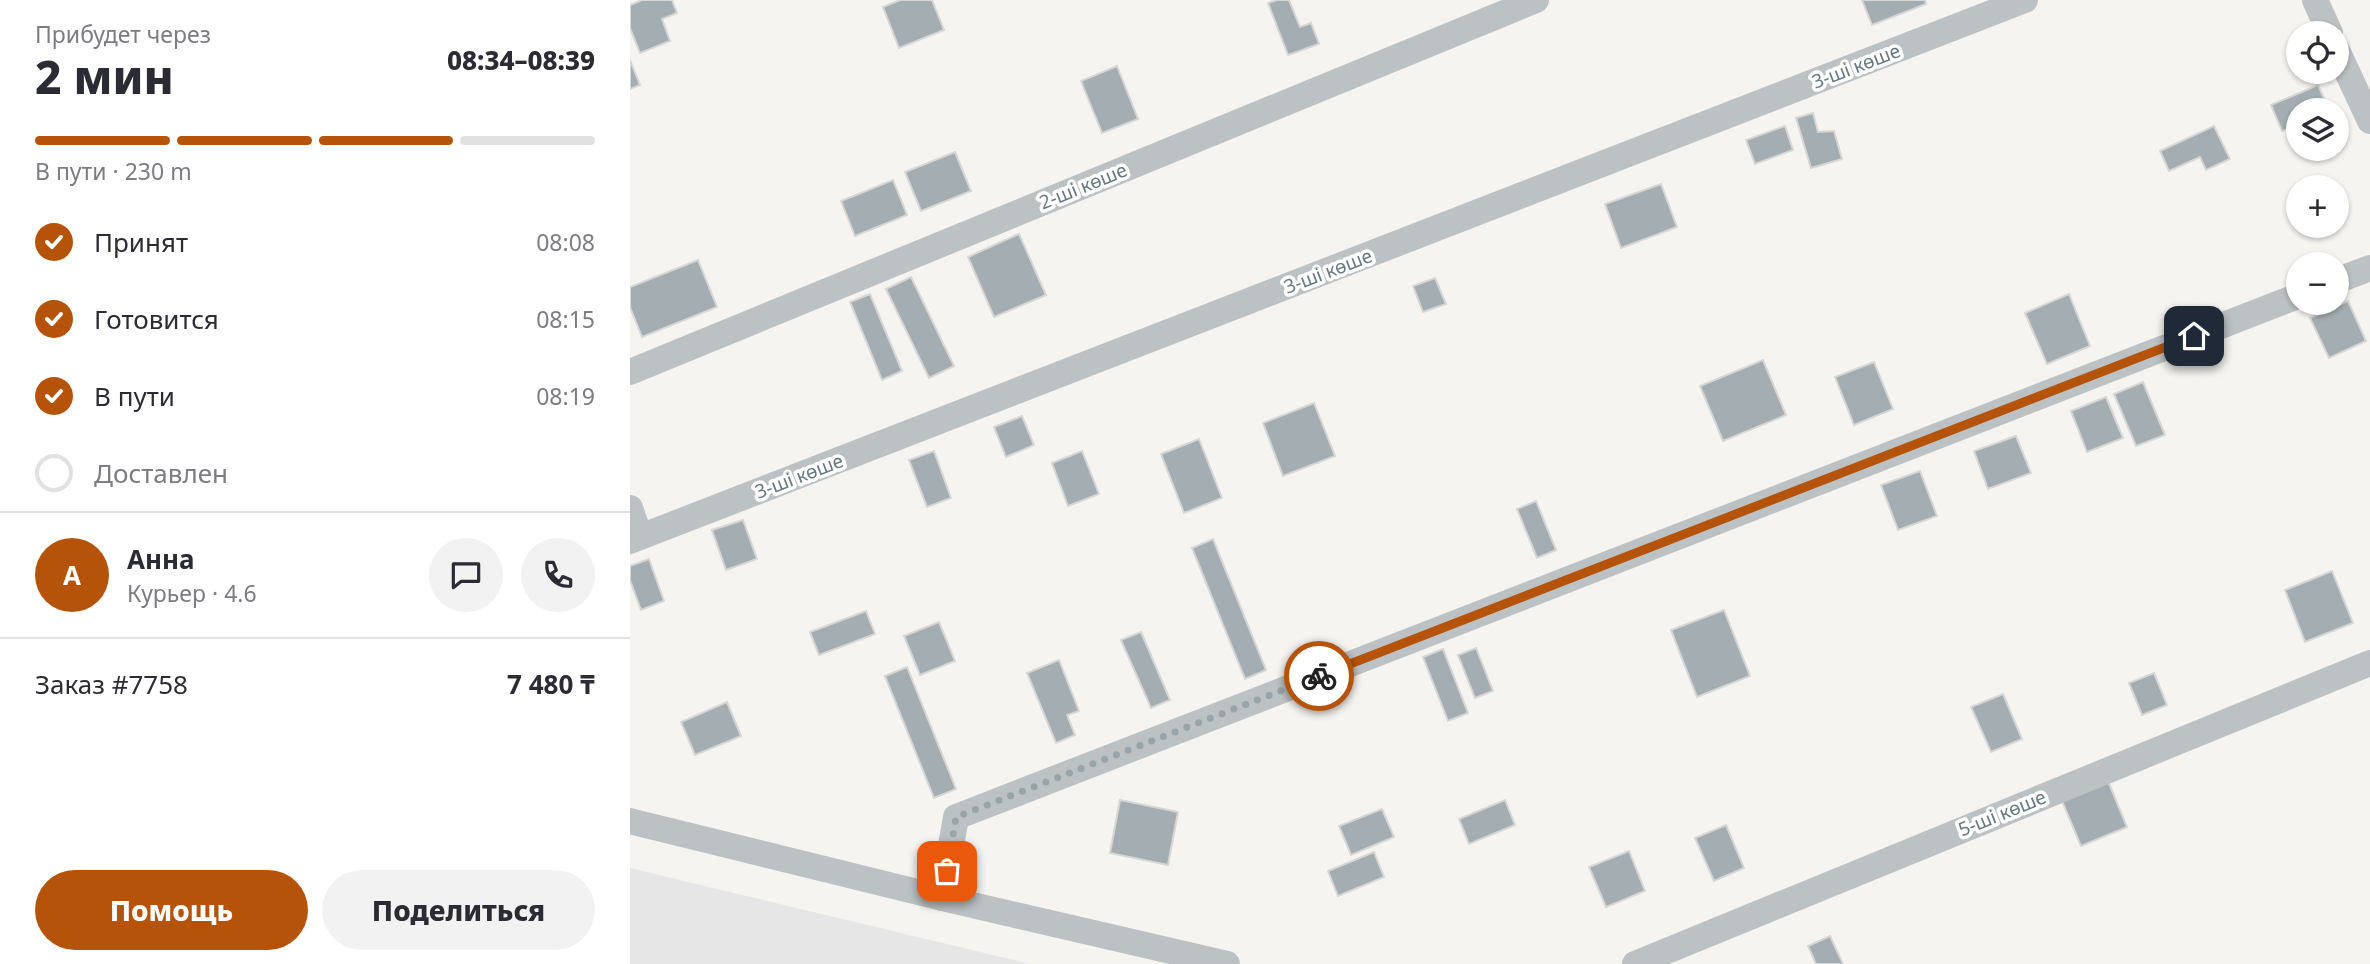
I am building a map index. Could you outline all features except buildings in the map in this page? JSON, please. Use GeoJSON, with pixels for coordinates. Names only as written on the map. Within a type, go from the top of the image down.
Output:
{"type":"FeatureCollection","features":[{"type":"Feature","properties":{"kind":"street","name":"2-ші көше"},"geometry":{"type":"LineString","coordinates":[[630,372],[1536,0]]}},
{"type":"Feature","properties":{"kind":"street","name":"3-шi көше"},"geometry":{"type":"LineString","coordinates":[[635,539],[2025,0]]}},
{"type":"Feature","properties":{"kind":"street"},"geometry":{"type":"LineString","coordinates":[[2315,0],[2325,21]]}},
{"type":"Feature","properties":{"kind":"street"},"geometry":{"type":"LineString","coordinates":[[2349,76],[2370,121]]}},
{"type":"Feature","properties":{"kind":"street"},"geometry":{"type":"LineString","coordinates":[[2349,276],[2370,268]]}},
{"type":"Feature","properties":{"kind":"street"},"geometry":{"type":"LineString","coordinates":[[942,898],[956,817],[2286,301]]}},
{"type":"Feature","properties":{"kind":"street"},"geometry":{"type":"LineString","coordinates":[[630,508],[635,539]]}},
{"type":"Feature","properties":{"kind":"street","name":"5-шi көше"},"geometry":{"type":"LineString","coordinates":[[1635,964],[2370,663]]}},
{"type":"Feature","properties":{"kind":"street"},"geometry":{"type":"LineString","coordinates":[[630,821],[942,898],[1227,964]]}},
{"type":"Feature","properties":{"kind":"shaded area"},"geometry":{"type":"Polygon","coordinates":[[[630,868],[1030,964],[630,964],[630,868]]]}},
{"type":"Feature","properties":{"kind":"way so far"},"geometry":{"type":"LineString","coordinates":[[947,871],[956,817],[1319,676]]}},
{"type":"Feature","properties":{"kind":"route"},"geometry":{"type":"LineString","coordinates":[[1319,676],[2194,336]]}}]}
